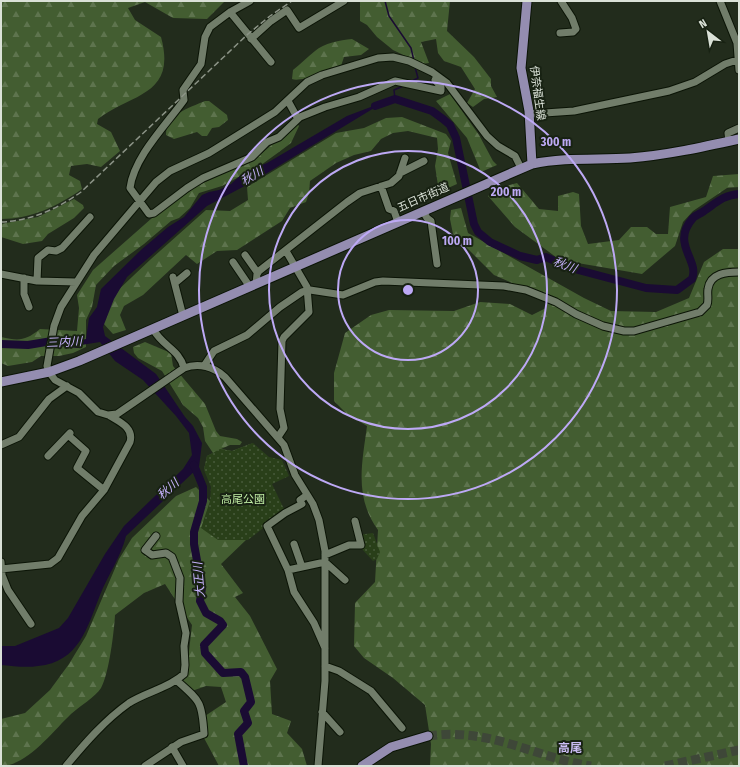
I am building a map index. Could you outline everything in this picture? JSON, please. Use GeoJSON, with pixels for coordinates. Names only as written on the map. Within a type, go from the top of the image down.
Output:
{"type":"FeatureCollection","features":[{"type":"Feature","properties":{"kind":"main road","name":"伊奈福生線"},"geometry":{"type":"LineString","coordinates":[[527,1],[521,68],[530,114],[532,164]]}},
{"type":"Feature","properties":{"kind":"main road","name":"五日市街道"},"geometry":{"type":"LineString","coordinates":[[49,372],[79,362],[442,202],[532,164],[566,159],[621,158],[660,155],[739,139]]}},
{"type":"Feature","properties":{"kind":"main road"},"geometry":{"type":"LineString","coordinates":[[1,382],[49,372]]}},
{"type":"Feature","properties":{"kind":"main road"},"geometry":{"type":"LineString","coordinates":[[362,766],[391,747],[428,736]]}},
{"type":"Feature","properties":{"kind":"street"},"geometry":{"type":"LineString","coordinates":[[250,1],[230,12],[208,29],[205,37],[202,62],[183,90],[184,100],[150,146],[137,168],[130,188],[140,200],[148,214],[154,213],[186,188],[203,178],[252,157],[267,142],[279,137],[298,119],[325,107],[359,97],[395,81],[441,91],[441,86],[435,80],[437,76]]}},
{"type":"Feature","properties":{"kind":"street"},"geometry":{"type":"LineString","coordinates":[[251,39],[271,21],[287,10],[299,28],[344,1]]}},
{"type":"Feature","properties":{"kind":"street"},"geometry":{"type":"LineString","coordinates":[[560,33],[574,32],[576,29],[572,18],[561,1]]}},
{"type":"Feature","properties":{"kind":"street"},"geometry":{"type":"LineString","coordinates":[[720,1],[738,42],[739,57],[737,60],[739,70]]}},
{"type":"Feature","properties":{"kind":"street"},"geometry":{"type":"LineString","coordinates":[[230,12],[271,62]]}},
{"type":"Feature","properties":{"kind":"street"},"geometry":{"type":"LineString","coordinates":[[31,624],[12,596],[1,567],[50,564],[62,552],[82,516],[104,490],[119,466],[131,438],[129,430],[110,416],[96,411],[80,394],[55,380],[49,372],[48,366],[53,329],[58,312],[94,254],[154,183],[168,173],[209,154],[275,112],[288,101],[299,88],[313,79],[380,57],[393,57],[405,60],[437,76],[452,88],[487,136],[498,146],[516,157],[521,168]]}},
{"type":"Feature","properties":{"kind":"street"},"geometry":{"type":"LineString","coordinates":[[530,114],[574,111],[669,91],[695,82],[725,64],[737,60]]}},
{"type":"Feature","properties":{"kind":"street"},"geometry":{"type":"LineString","coordinates":[[288,101],[298,119]]}},
{"type":"Feature","properties":{"kind":"street"},"geometry":{"type":"LineString","coordinates":[[729,141],[728,133],[739,128]]}},
{"type":"Feature","properties":{"kind":"street"},"geometry":{"type":"LineString","coordinates":[[400,174],[405,158]]}},
{"type":"Feature","properties":{"kind":"street"},"geometry":{"type":"LineString","coordinates":[[253,285],[257,272],[286,251],[347,202],[360,194],[391,183],[400,174],[424,160]]}},
{"type":"Feature","properties":{"kind":"street"},"geometry":{"type":"LineString","coordinates":[[381,186],[389,209],[394,211],[398,222]]}},
{"type":"Feature","properties":{"kind":"street"},"geometry":{"type":"LineString","coordinates":[[423,211],[427,218],[431,221],[437,264]]}},
{"type":"Feature","properties":{"kind":"street"},"geometry":{"type":"LineString","coordinates":[[37,282],[38,258],[48,250],[56,251],[62,248],[90,217]]}},
{"type":"Feature","properties":{"kind":"street"},"geometry":{"type":"LineString","coordinates":[[278,437],[284,428],[280,409],[282,341],[284,337],[309,312],[307,291],[296,267],[286,251]]}},
{"type":"Feature","properties":{"kind":"street"},"geometry":{"type":"LineString","coordinates":[[245,256],[257,272]]}},
{"type":"Feature","properties":{"kind":"street"},"geometry":{"type":"LineString","coordinates":[[233,262],[253,285]]}},
{"type":"Feature","properties":{"kind":"street"},"geometry":{"type":"LineString","coordinates":[[204,366],[214,351],[247,335],[280,307],[307,291],[322,291],[343,295],[374,282],[504,286],[526,290],[543,296],[603,326],[628,331],[700,312],[707,305],[708,288],[712,280],[725,272],[739,272]]}},
{"type":"Feature","properties":{"kind":"street"},"geometry":{"type":"LineString","coordinates":[[183,316],[174,280],[187,273]]}},
{"type":"Feature","properties":{"kind":"street"},"geometry":{"type":"LineString","coordinates":[[1,274],[37,282],[76,282]]}},
{"type":"Feature","properties":{"kind":"street"},"geometry":{"type":"LineString","coordinates":[[24,278],[24,294],[29,307]]}},
{"type":"Feature","properties":{"kind":"street"},"geometry":{"type":"LineString","coordinates":[[153,329],[161,341],[180,356],[184,368]]}},
{"type":"Feature","properties":{"kind":"street"},"geometry":{"type":"LineString","coordinates":[[110,416],[118,414],[184,368],[195,365],[204,366],[216,370],[225,377],[285,447],[295,475],[317,514],[324,540],[325,666],[318,766]]}},
{"type":"Feature","properties":{"kind":"street"},"geometry":{"type":"LineString","coordinates":[[1,445],[19,437],[49,399],[67,386]]}},
{"type":"Feature","properties":{"kind":"street"},"geometry":{"type":"LineString","coordinates":[[48,456],[69,434],[86,450],[77,468],[104,490]]}},
{"type":"Feature","properties":{"kind":"street"},"geometry":{"type":"LineString","coordinates":[[307,495],[300,500],[302,504],[285,512],[267,526],[288,570],[294,592],[314,623],[325,648]]}},
{"type":"Feature","properties":{"kind":"street"},"geometry":{"type":"LineString","coordinates":[[288,570],[302,567],[325,558],[349,545],[361,545],[355,521]]}},
{"type":"Feature","properties":{"kind":"street"},"geometry":{"type":"LineString","coordinates":[[66,766],[94,733],[127,706],[176,680],[184,674],[184,646],[186,633],[179,602],[180,578],[172,557],[166,553],[152,555],[145,550],[156,536]]}},
{"type":"Feature","properties":{"kind":"street"},"geometry":{"type":"LineString","coordinates":[[294,544],[302,567]]}},
{"type":"Feature","properties":{"kind":"street"},"geometry":{"type":"LineString","coordinates":[[325,558],[345,580]]}},
{"type":"Feature","properties":{"kind":"street"},"geometry":{"type":"LineString","coordinates":[[325,666],[339,671],[371,691],[402,728]]}},
{"type":"Feature","properties":{"kind":"street"},"geometry":{"type":"LineString","coordinates":[[145,766],[172,747],[204,734],[202,711],[199,701],[176,680]]}},
{"type":"Feature","properties":{"kind":"street"},"geometry":{"type":"LineString","coordinates":[[322,712],[340,732]]}},
{"type":"Feature","properties":{"kind":"street"},"geometry":{"type":"LineString","coordinates":[[172,747],[183,766]]}},
{"type":"Feature","properties":{"kind":"green space"},"geometry":{"type":"Polygon","coordinates":[[[1,1],[225,1],[207,19],[173,18],[145,2],[128,8],[135,20],[161,37],[164,56],[163,71],[157,82],[137,97],[111,110],[98,119],[97,124],[111,132],[120,151],[101,167],[87,164],[71,166],[69,175],[80,181],[82,189],[63,201],[44,210],[23,217],[1,219],[1,1]]]}},
{"type":"Feature","properties":{"kind":"green space"},"geometry":{"type":"Polygon","coordinates":[[[360,1],[450,1],[447,31],[474,57],[491,79],[491,86],[497,97],[484,99],[473,107],[467,103],[475,89],[461,67],[444,61],[438,53],[436,39],[421,42],[429,63],[422,64],[393,50],[377,37],[367,25],[360,21],[360,1]]]}},
{"type":"Feature","properties":{"kind":"green space"},"geometry":{"type":"Polygon","coordinates":[[[352,39],[369,49],[361,55],[344,57],[341,66],[302,79],[292,79],[293,70],[319,48],[332,42],[352,39]]]}},
{"type":"Feature","properties":{"kind":"green space"},"geometry":{"type":"Polygon","coordinates":[[[450,94],[479,135],[493,161],[497,165],[481,172],[467,138],[436,101],[450,94]]]}},
{"type":"Feature","properties":{"kind":"green space"},"geometry":{"type":"Polygon","coordinates":[[[205,101],[209,101],[227,115],[228,120],[219,127],[212,128],[207,136],[202,136],[197,132],[174,139],[166,135],[167,128],[174,117],[186,109],[205,101]]]}},
{"type":"Feature","properties":{"kind":"green space"},"geometry":{"type":"Polygon","coordinates":[[[402,117],[446,134],[451,141],[448,153],[457,184],[439,192],[435,166],[438,149],[437,138],[408,131],[393,133],[381,139],[371,151],[354,155],[336,163],[310,181],[309,193],[306,202],[290,208],[282,221],[237,250],[217,251],[197,264],[186,255],[143,295],[124,306],[120,315],[126,330],[113,334],[103,323],[114,294],[206,210],[230,211],[248,200],[247,187],[336,133],[364,128],[386,118],[402,117]]]}},
{"type":"Feature","properties":{"kind":"green space"},"geometry":{"type":"Polygon","coordinates":[[[297,123],[299,126],[291,143],[261,165],[222,186],[199,193],[190,208],[179,218],[171,221],[144,244],[114,266],[96,285],[92,307],[86,320],[86,347],[73,353],[59,356],[41,356],[32,362],[8,366],[1,363],[1,337],[22,339],[30,336],[40,329],[77,331],[79,308],[77,295],[93,270],[152,218],[197,186],[243,164],[262,153],[297,123]]]}},
{"type":"Feature","properties":{"kind":"green space"},"geometry":{"type":"Polygon","coordinates":[[[739,174],[739,187],[727,188],[693,211],[683,222],[675,246],[642,274],[560,260],[515,227],[488,196],[503,187],[517,183],[539,209],[558,211],[558,196],[573,192],[579,194],[581,226],[588,244],[619,240],[631,227],[647,227],[656,234],[668,234],[670,207],[706,197],[713,176],[739,174]]]}},
{"type":"Feature","properties":{"kind":"green space"},"geometry":{"type":"Polygon","coordinates":[[[74,199],[83,205],[84,208],[74,218],[48,234],[42,241],[23,244],[1,237],[1,224],[38,217],[74,199]]]}},
{"type":"Feature","properties":{"kind":"green space"},"geometry":{"type":"Polygon","coordinates":[[[461,208],[468,233],[584,298],[611,311],[656,312],[689,298],[704,262],[723,249],[739,249],[739,766],[430,766],[431,744],[425,705],[393,678],[364,658],[354,646],[355,603],[375,582],[378,530],[370,518],[365,505],[363,493],[362,467],[367,426],[347,414],[334,401],[334,373],[345,333],[371,315],[389,310],[454,311],[480,302],[510,304],[532,315],[546,308],[545,294],[519,286],[494,275],[453,234],[450,219],[451,210],[461,208]]]}},
{"type":"Feature","properties":{"kind":"green space"},"geometry":{"type":"Polygon","coordinates":[[[145,342],[171,353],[173,366],[205,404],[216,431],[220,436],[237,439],[242,442],[240,445],[230,445],[221,449],[232,451],[253,443],[204,470],[207,456],[213,453],[205,441],[203,427],[198,418],[183,405],[162,371],[138,358],[134,353],[133,347],[145,342]]]}},
{"type":"Feature","properties":{"kind":"green space","name":"高尾公園"},"geometry":{"type":"Polygon","coordinates":[[[253,443],[269,457],[282,460],[289,476],[272,484],[285,511],[248,540],[218,540],[201,528],[210,501],[211,487],[204,470],[207,456],[220,449],[232,451],[253,443]]]}},
{"type":"Feature","properties":{"kind":"green space"},"geometry":{"type":"Polygon","coordinates":[[[196,487],[210,501],[228,501],[247,539],[221,564],[243,593],[235,597],[250,616],[277,669],[270,681],[272,714],[291,721],[287,733],[302,749],[307,766],[219,766],[204,738],[202,718],[226,702],[221,687],[206,686],[192,691],[182,684],[187,669],[192,625],[165,584],[144,593],[115,615],[109,663],[104,682],[99,691],[71,714],[30,754],[11,764],[1,766],[1,719],[25,713],[50,690],[69,664],[86,636],[119,559],[132,538],[176,496],[196,487]]]}},
{"type":"Feature","properties":{"kind":"green space"},"geometry":{"type":"Polygon","coordinates":[[[373,533],[380,552],[377,559],[373,561],[362,549],[358,535],[373,533]]]}},
{"type":"Feature","properties":{"kind":"water"},"geometry":{"type":"Polygon","coordinates":[[[384,102],[254,181],[207,206],[127,277],[114,299],[103,327],[105,336],[156,374],[185,417],[193,426],[202,443],[199,467],[126,536],[124,544],[103,588],[91,619],[80,641],[72,650],[63,658],[52,663],[38,666],[24,667],[1,665],[1,646],[15,646],[59,628],[68,618],[105,554],[124,526],[183,469],[192,455],[189,433],[176,416],[143,380],[115,361],[100,342],[75,346],[67,343],[86,339],[89,318],[97,307],[101,289],[142,249],[168,227],[184,217],[202,195],[219,190],[231,184],[243,173],[267,163],[347,116],[384,102]]]}},
{"type":"Feature","properties":{"kind":"waterway"},"geometry":{"type":"LineString","coordinates":[[385,1],[389,16],[411,48],[414,61]]}},
{"type":"Feature","properties":{"kind":"waterway"},"geometry":{"type":"LineString","coordinates":[[412,81],[418,78],[415,67]]}},
{"type":"Feature","properties":{"kind":"waterway"},"geometry":{"type":"LineString","coordinates":[[395,99],[394,90],[403,86]]}},
{"type":"Feature","properties":{"kind":"waterway","name":"秋川"},"geometry":{"type":"LineString","coordinates":[[375,106],[395,99],[432,111],[450,125],[456,138],[474,224],[478,232],[490,242],[520,256],[537,260],[546,257],[567,267],[646,288],[677,290],[692,279],[692,265],[684,236],[687,227],[694,217],[720,200],[728,196],[739,194]]}},
{"type":"Feature","properties":{"kind":"waterway","name":"三内川"},"geometry":{"type":"LineString","coordinates":[[1,344],[28,345],[52,341],[78,344]]}},
{"type":"Feature","properties":{"kind":"waterway","name":"大正川"},"geometry":{"type":"LineString","coordinates":[[194,465],[203,487],[203,501],[194,532],[194,544],[202,588],[200,601],[206,613],[220,621],[223,625],[204,645],[205,653],[223,673],[241,672],[245,677],[251,702],[244,711],[248,723],[238,734],[244,766]]}},
{"type":"Feature","properties":{"kind":"tunnel"},"geometry":{"type":"LineString","coordinates":[[428,736],[450,734],[492,739],[570,762],[591,766]]}},
{"type":"Feature","properties":{"kind":"tunnel"},"geometry":{"type":"LineString","coordinates":[[665,766],[739,750]]}},
{"type":"Feature","properties":{"kind":"railway"},"geometry":{"type":"LineString","coordinates":[[1,222],[33,217],[63,204],[81,192],[248,34],[270,16],[292,1]]}},
{"type":"Feature","properties":{"kind":"district","name":"高尾"},"geometry":{"type":"Point","coordinates":[570,748]}}]}
